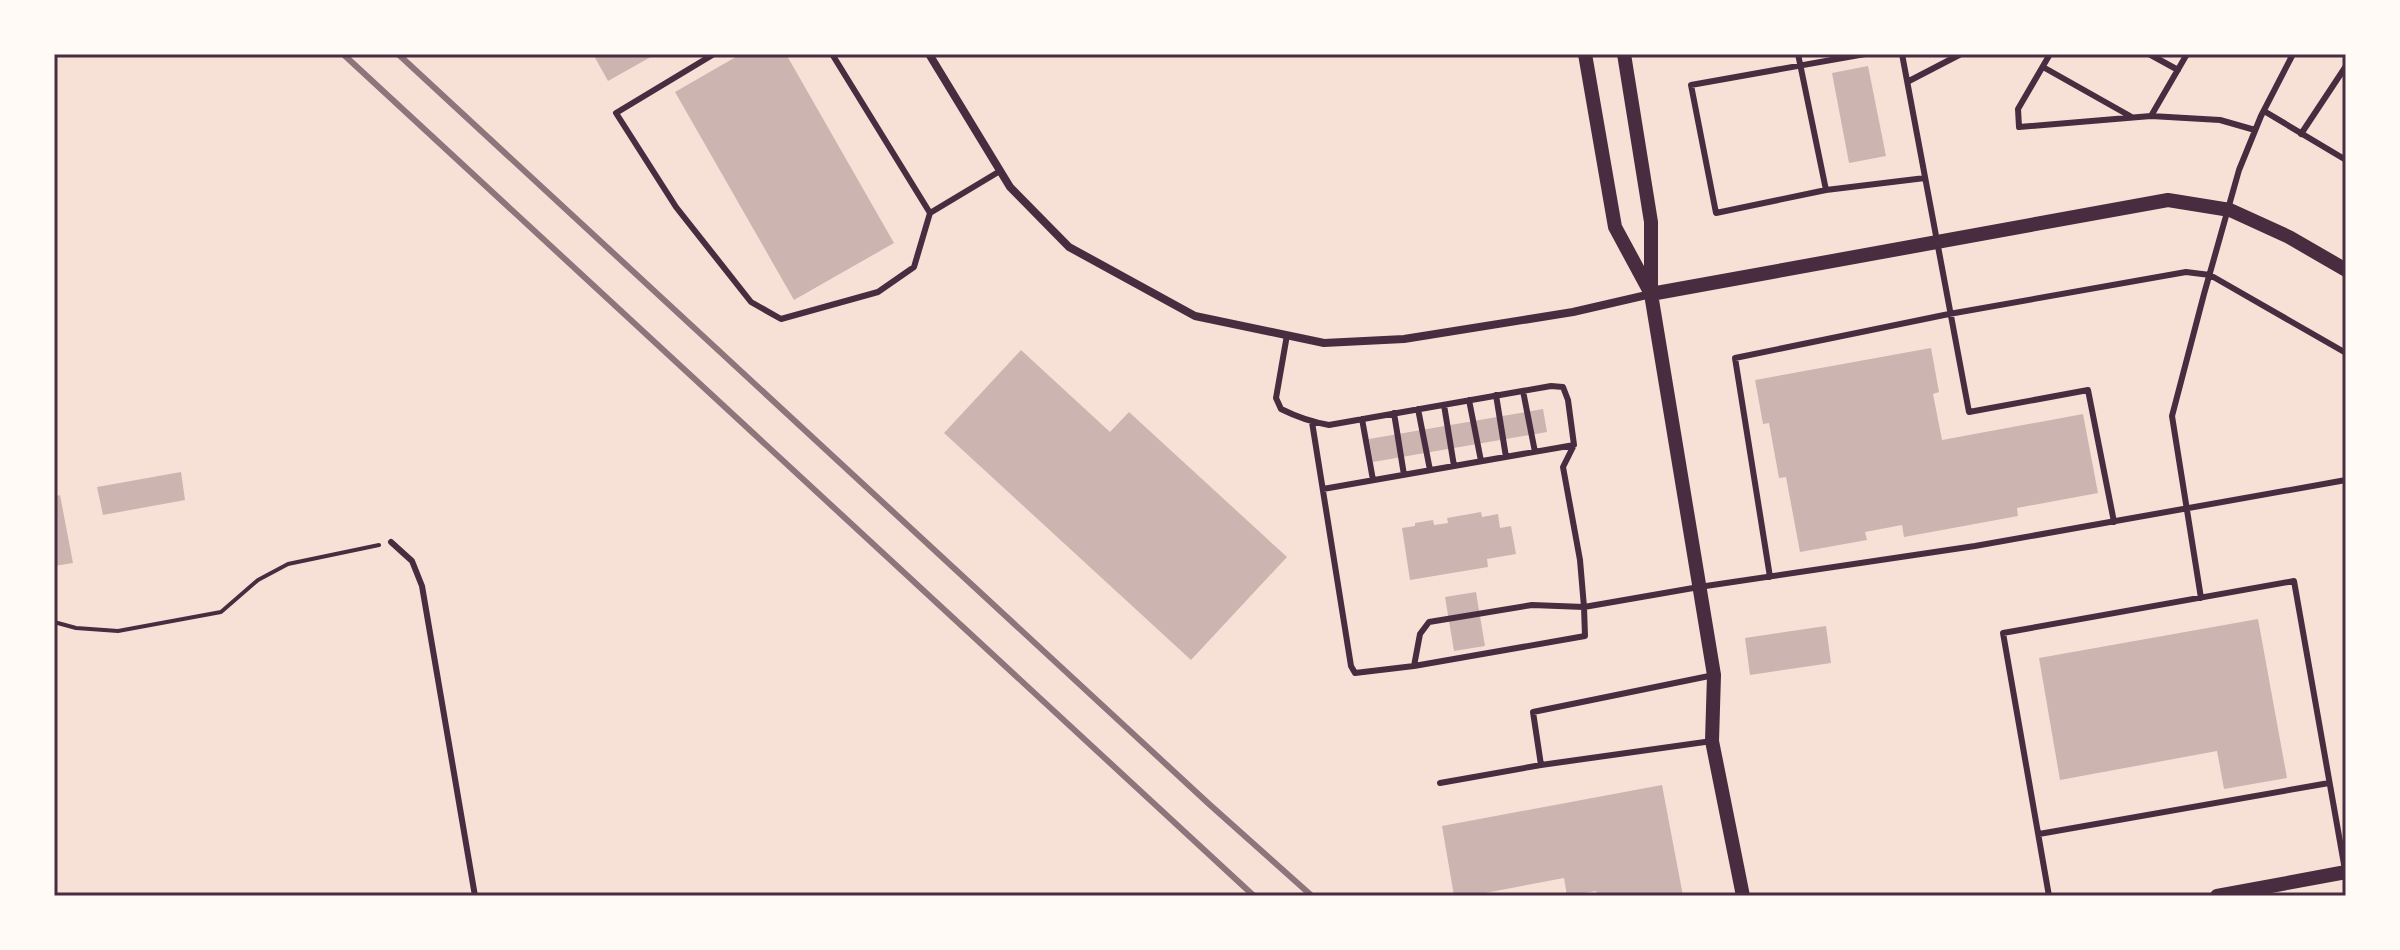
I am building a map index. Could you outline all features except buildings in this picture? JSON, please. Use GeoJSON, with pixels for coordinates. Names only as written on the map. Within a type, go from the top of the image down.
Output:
{"type":"FeatureCollection","features":[{"type":"Feature","properties":{"kind":"street"},"geometry":{"type":"LineString","coordinates":[[929,54],[1010,187],[1069,247],[1195,316],[1324,343],[1404,339],[1573,312],[1651,294],[2168,200],[2230,210],[2289,237],[2346,270]]}},
{"type":"Feature","properties":{"kind":"street"},"geometry":{"type":"LineString","coordinates":[[1585,54],[1615,227],[1651,294]]}},
{"type":"Feature","properties":{"kind":"street"},"geometry":{"type":"LineString","coordinates":[[1624,54],[1651,222],[1651,294],[1714,675],[1712,741],[1743,896]]}},
{"type":"Feature","properties":{"kind":"street"},"geometry":{"type":"LineString","coordinates":[[2217,896],[2345,872]]}},
{"type":"Feature","properties":{"kind":"lane"},"geometry":{"type":"LineString","coordinates":[[714,54],[616,113],[676,207],[751,302],[781,319],[878,292],[914,267],[930,213],[1000,171]]}},
{"type":"Feature","properties":{"kind":"lane"},"geometry":{"type":"LineString","coordinates":[[832,54],[930,213]]}},
{"type":"Feature","properties":{"kind":"lane"},"geometry":{"type":"LineString","coordinates":[[1798,54],[1826,190]]}},
{"type":"Feature","properties":{"kind":"lane"},"geometry":{"type":"LineString","coordinates":[[1865,54],[1691,85],[1716,213],[1826,190],[1925,178]]}},
{"type":"Feature","properties":{"kind":"lane"},"geometry":{"type":"LineString","coordinates":[[1902,54],[1969,412],[2088,390],[2114,522]]}},
{"type":"Feature","properties":{"kind":"lane"},"geometry":{"type":"LineString","coordinates":[[1909,81],[1961,54]]}},
{"type":"Feature","properties":{"kind":"lane"},"geometry":{"type":"LineString","coordinates":[[2050,54],[2018,109],[2019,127],[2151,116],[2220,120],[2255,130]]}},
{"type":"Feature","properties":{"kind":"lane"},"geometry":{"type":"LineString","coordinates":[[2149,54],[2178,70]]}},
{"type":"Feature","properties":{"kind":"lane"},"geometry":{"type":"LineString","coordinates":[[2151,116],[2187,54]]}},
{"type":"Feature","properties":{"kind":"lane"},"geometry":{"type":"LineString","coordinates":[[2201,598],[2172,416],[2239,170],[2293,54]]}},
{"type":"Feature","properties":{"kind":"lane"},"geometry":{"type":"LineString","coordinates":[[2301,134],[2346,66]]}},
{"type":"Feature","properties":{"kind":"lane"},"geometry":{"type":"LineString","coordinates":[[2043,67],[2131,117]]}},
{"type":"Feature","properties":{"kind":"lane"},"geometry":{"type":"LineString","coordinates":[[2264,111],[2346,160]]}},
{"type":"Feature","properties":{"kind":"lane"},"geometry":{"type":"LineString","coordinates":[[1770,577],[1735,358],[1949,314],[2186,272],[2210,275],[2346,353]]}},
{"type":"Feature","properties":{"kind":"lane"},"geometry":{"type":"LineString","coordinates":[[1287,335],[1276,398],[1281,409],[1312,422],[1329,425],[1551,386],[1563,387],[1568,400],[1574,445],[1563,467],[1580,560],[1585,636],[1414,666],[1355,673],[1351,666],[1312,422]]}},
{"type":"Feature","properties":{"kind":"lane"},"geometry":{"type":"LineString","coordinates":[[1523,391],[1535,452]]}},
{"type":"Feature","properties":{"kind":"lane"},"geometry":{"type":"LineString","coordinates":[[1496,395],[1506,457]]}},
{"type":"Feature","properties":{"kind":"lane"},"geometry":{"type":"LineString","coordinates":[[1469,400],[1481,461]]}},
{"type":"Feature","properties":{"kind":"lane"},"geometry":{"type":"LineString","coordinates":[[1444,405],[1454,466]]}},
{"type":"Feature","properties":{"kind":"lane"},"geometry":{"type":"LineString","coordinates":[[1418,409],[1430,470]]}},
{"type":"Feature","properties":{"kind":"lane"},"geometry":{"type":"LineString","coordinates":[[1394,413],[1404,475]]}},
{"type":"Feature","properties":{"kind":"lane"},"geometry":{"type":"LineString","coordinates":[[1362,419],[1373,480]]}},
{"type":"Feature","properties":{"kind":"lane"},"geometry":{"type":"LineString","coordinates":[[1323,489],[1574,445]]}},
{"type":"Feature","properties":{"kind":"lane"},"geometry":{"type":"LineString","coordinates":[[1414,666],[1420,634],[1429,622],[1532,605],[1584,607],[1975,546],[2346,480]]}},
{"type":"Feature","properties":{"kind":"lane"},"geometry":{"type":"LineString","coordinates":[[391,542],[412,561],[422,586],[475,896]]}},
{"type":"Feature","properties":{"kind":"lane"},"geometry":{"type":"LineString","coordinates":[[2049,896],[2003,633],[2294,581],[2345,872]]}},
{"type":"Feature","properties":{"kind":"lane"},"geometry":{"type":"LineString","coordinates":[[1541,765],[1533,712],[1714,675]]}},
{"type":"Feature","properties":{"kind":"lane"},"geometry":{"type":"LineString","coordinates":[[1440,783],[1712,741]]}},
{"type":"Feature","properties":{"kind":"lane"},"geometry":{"type":"LineString","coordinates":[[2039,834],[2329,783]]}},
{"type":"Feature","properties":{"kind":"path"},"geometry":{"type":"LineString","coordinates":[[54,622],[76,628],[118,631],[221,612],[258,580],[288,564],[391,542]]}},
{"type":"Feature","properties":{"kind":"railway"},"geometry":{"type":"LineString","coordinates":[[343,54],[1254,896]]}},
{"type":"Feature","properties":{"kind":"railway"},"geometry":{"type":"LineString","coordinates":[[398,54],[1312,896]]}}]}
